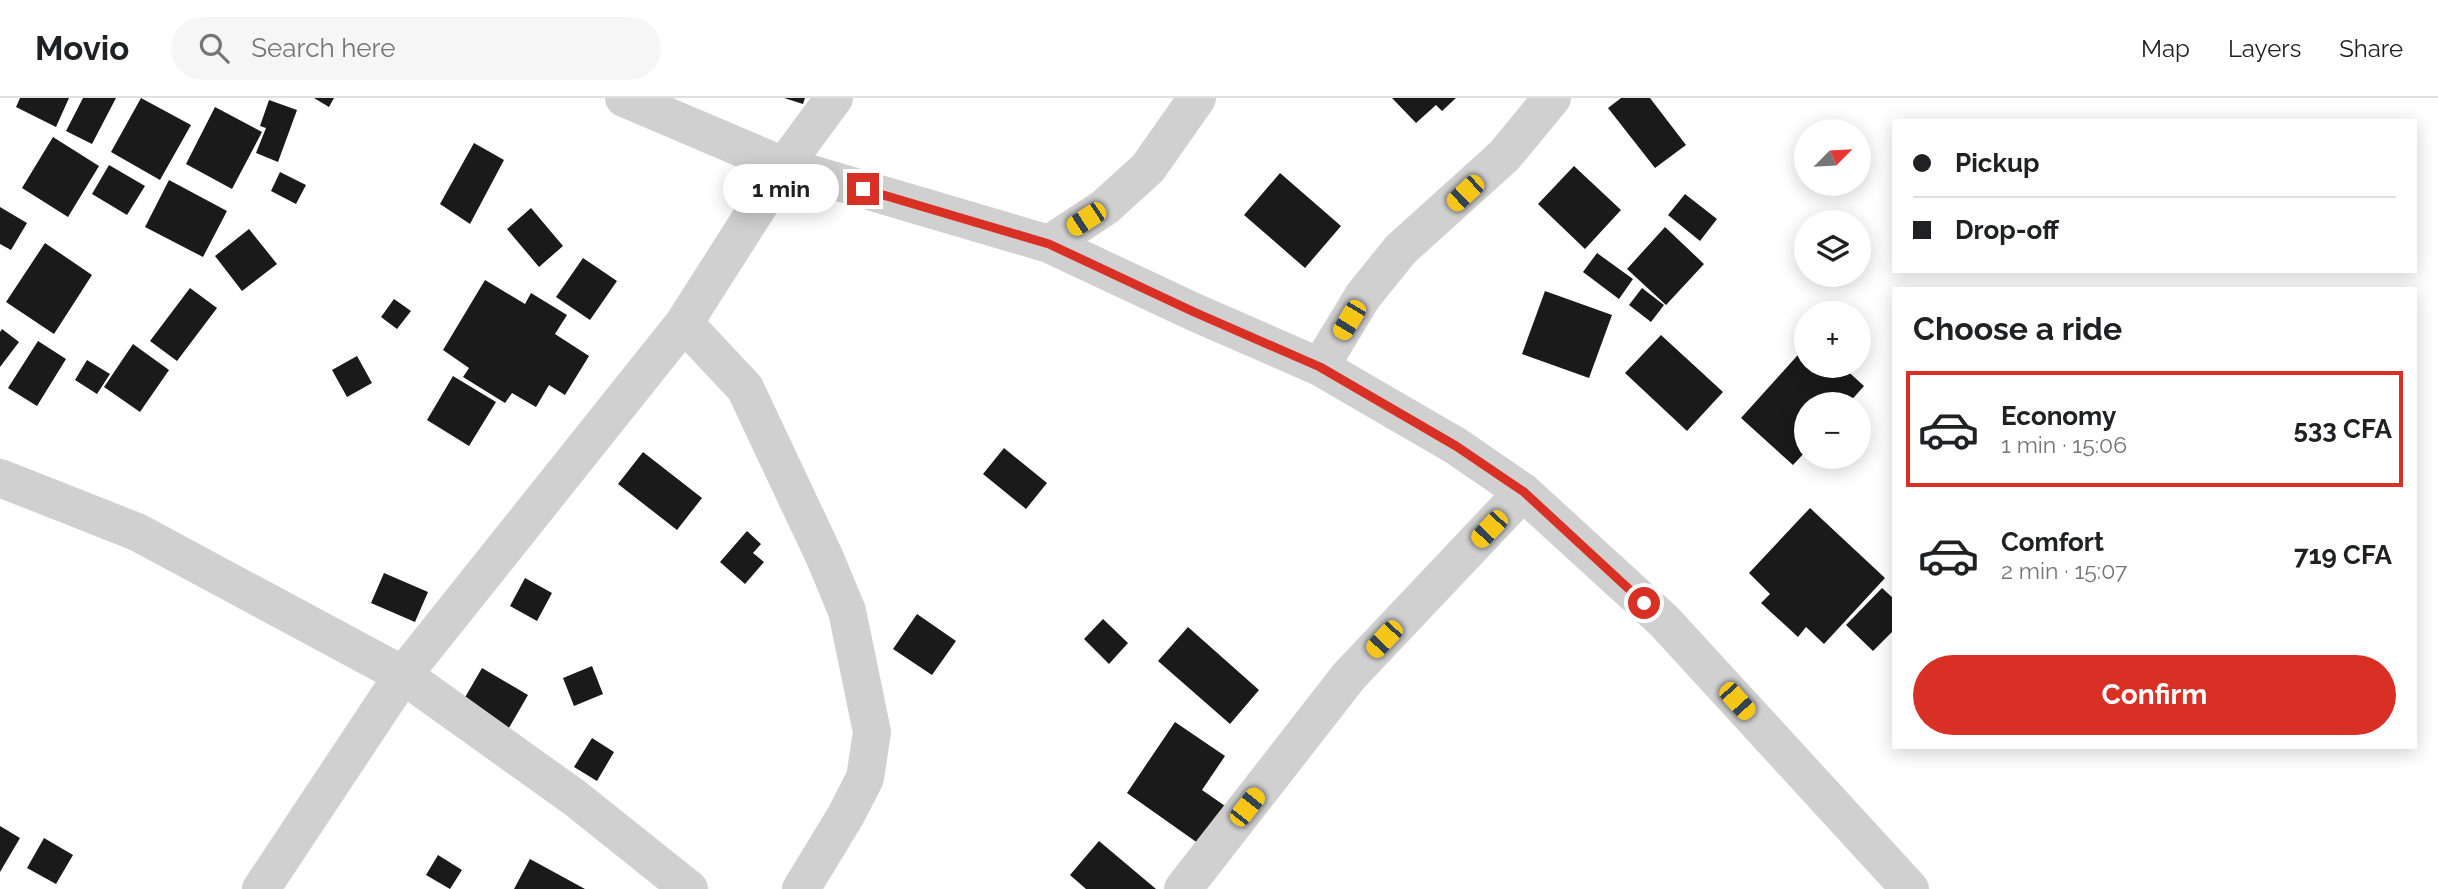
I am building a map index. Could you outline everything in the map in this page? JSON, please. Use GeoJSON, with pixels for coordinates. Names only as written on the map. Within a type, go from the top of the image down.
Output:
{"type":"FeatureCollection","features":[{"type":"Feature","properties":{"kind":"street"},"geometry":{"type":"LineString","coordinates":[[624,98],[784,166],[1049,244],[1320,367],[1456,446],[1524,492],[1664,621],[1910,889]]}},
{"type":"Feature","properties":{"kind":"street"},"geometry":{"type":"LineString","coordinates":[[261,889],[403,676],[684,323],[784,166],[834,98]]}},
{"type":"Feature","properties":{"kind":"street"},"geometry":{"type":"LineString","coordinates":[[1049,244],[1105,207],[1148,168],[1197,98]]}},
{"type":"Feature","properties":{"kind":"street"},"geometry":{"type":"LineString","coordinates":[[1320,367],[1363,296],[1401,249],[1504,156],[1552,98]]}},
{"type":"Feature","properties":{"kind":"street"},"geometry":{"type":"LineString","coordinates":[[684,323],[745,387],[847,611],[872,732],[865,778],[801,889]]}},
{"type":"Feature","properties":{"kind":"street"},"geometry":{"type":"LineString","coordinates":[[0,478],[137,532],[403,676],[575,798],[689,889]]}},
{"type":"Feature","properties":{"kind":"street"},"geometry":{"type":"LineString","coordinates":[[1182,889],[1349,676],[1524,492]]}},
{"type":"Feature","properties":{"kind":"building"},"geometry":{"type":"Polygon","coordinates":[[[20,98],[69,98],[56,127],[16,107],[20,98]]]}},
{"type":"Feature","properties":{"kind":"building"},"geometry":{"type":"Polygon","coordinates":[[[83,98],[116,98],[92,144],[66,131],[83,98]]]}},
{"type":"Feature","properties":{"kind":"building"},"geometry":{"type":"Polygon","coordinates":[[[141,98],[191,125],[160,180],[111,152],[141,98]]]}},
{"type":"Feature","properties":{"kind":"building"},"geometry":{"type":"Polygon","coordinates":[[[314,98],[334,98],[329,107],[314,98]]]}},
{"type":"Feature","properties":{"kind":"building"},"geometry":{"type":"Polygon","coordinates":[[[784,98],[805,98],[803,104],[784,98]]]}},
{"type":"Feature","properties":{"kind":"building"},"geometry":{"type":"Polygon","coordinates":[[[1392,98],[1456,98],[1442,111],[1436,105],[1416,123],[1392,98]]]}},
{"type":"Feature","properties":{"kind":"building"},"geometry":{"type":"Polygon","coordinates":[[[1621,98],[1650,98],[1686,145],[1655,168],[1608,108],[1621,98]]]}},
{"type":"Feature","properties":{"kind":"building"},"geometry":{"type":"Polygon","coordinates":[[[269,100],[297,110],[278,162],[256,153],[266,128],[260,126],[269,100]]]}},
{"type":"Feature","properties":{"kind":"building"},"geometry":{"type":"Polygon","coordinates":[[[215,107],[262,132],[232,189],[186,164],[215,107]]]}},
{"type":"Feature","properties":{"kind":"building"},"geometry":{"type":"Polygon","coordinates":[[[53,137],[99,166],[68,217],[22,188],[53,137]]]}},
{"type":"Feature","properties":{"kind":"building"},"geometry":{"type":"Polygon","coordinates":[[[474,143],[504,160],[470,224],[440,204],[474,143]]]}},
{"type":"Feature","properties":{"kind":"building"},"geometry":{"type":"Polygon","coordinates":[[[109,165],[145,186],[127,215],[92,194],[109,165]]]}},
{"type":"Feature","properties":{"kind":"building"},"geometry":{"type":"Polygon","coordinates":[[[1574,166],[1621,210],[1585,249],[1538,204],[1574,166]]]}},
{"type":"Feature","properties":{"kind":"building"},"geometry":{"type":"Polygon","coordinates":[[[280,172],[306,185],[296,204],[271,191],[280,172]]]}},
{"type":"Feature","properties":{"kind":"building"},"geometry":{"type":"Polygon","coordinates":[[[1280,173],[1341,226],[1305,268],[1244,215],[1280,173]]]}},
{"type":"Feature","properties":{"kind":"building"},"geometry":{"type":"Polygon","coordinates":[[[169,180],[227,211],[203,257],[145,227],[169,180]]]}},
{"type":"Feature","properties":{"kind":"building"},"geometry":{"type":"Polygon","coordinates":[[[1685,194],[1717,219],[1700,241],[1668,215],[1685,194]]]}},
{"type":"Feature","properties":{"kind":"building"},"geometry":{"type":"Polygon","coordinates":[[[0,207],[27,223],[11,250],[0,244],[0,207]]]}},
{"type":"Feature","properties":{"kind":"building"},"geometry":{"type":"Polygon","coordinates":[[[531,208],[563,246],[539,267],[507,229],[531,208]]]}},
{"type":"Feature","properties":{"kind":"building"},"geometry":{"type":"Polygon","coordinates":[[[1665,227],[1704,264],[1666,305],[1627,269],[1665,227]]]}},
{"type":"Feature","properties":{"kind":"building"},"geometry":{"type":"Polygon","coordinates":[[[249,229],[277,264],[242,291],[215,256],[249,229]]]}},
{"type":"Feature","properties":{"kind":"building"},"geometry":{"type":"Polygon","coordinates":[[[45,243],[92,275],[54,334],[6,302],[45,243]]]}},
{"type":"Feature","properties":{"kind":"building"},"geometry":{"type":"Polygon","coordinates":[[[1597,253],[1633,279],[1619,299],[1583,272],[1597,253]]]}},
{"type":"Feature","properties":{"kind":"building"},"geometry":{"type":"Polygon","coordinates":[[[583,258],[617,281],[590,320],[556,297],[583,258]]]}},
{"type":"Feature","properties":{"kind":"building"},"geometry":{"type":"Polygon","coordinates":[[[485,280],[525,304],[531,293],[567,315],[555,334],[589,356],[565,395],[549,385],[536,407],[512,393],[505,403],[463,377],[469,368],[443,350],[485,280]]]}},
{"type":"Feature","properties":{"kind":"building"},"geometry":{"type":"Polygon","coordinates":[[[190,288],[217,308],[177,361],[150,341],[190,288]]]}},
{"type":"Feature","properties":{"kind":"building"},"geometry":{"type":"Polygon","coordinates":[[[1642,288],[1664,305],[1651,322],[1629,305],[1642,288]]]}},
{"type":"Feature","properties":{"kind":"building"},"geometry":{"type":"Polygon","coordinates":[[[1545,291],[1612,315],[1589,378],[1522,354],[1545,291]]]}},
{"type":"Feature","properties":{"kind":"building"},"geometry":{"type":"Polygon","coordinates":[[[394,299],[411,311],[397,329],[381,317],[394,299]]]}},
{"type":"Feature","properties":{"kind":"building"},"geometry":{"type":"Polygon","coordinates":[[[2,329],[19,342],[0,367],[0,332],[2,329]]]}},
{"type":"Feature","properties":{"kind":"building"},"geometry":{"type":"Polygon","coordinates":[[[1661,335],[1723,392],[1687,431],[1625,373],[1661,335]]]}},
{"type":"Feature","properties":{"kind":"building"},"geometry":{"type":"Polygon","coordinates":[[[38,341],[66,359],[37,406],[8,388],[38,341]]]}},
{"type":"Feature","properties":{"kind":"building"},"geometry":{"type":"Polygon","coordinates":[[[133,344],[169,370],[140,412],[104,387],[133,344]]]}},
{"type":"Feature","properties":{"kind":"building"},"geometry":{"type":"Polygon","coordinates":[[[357,356],[372,383],[347,397],[332,370],[357,356]]]}},
{"type":"Feature","properties":{"kind":"building"},"geometry":{"type":"Polygon","coordinates":[[[1794,359],[1794,378],[1855,378],[1864,386],[1859,392],[1794,392],[1793,465],[1741,418],[1794,359]]]}},
{"type":"Feature","properties":{"kind":"building"},"geometry":{"type":"Polygon","coordinates":[[[87,360],[110,374],[97,394],[75,380],[87,360]]]}},
{"type":"Feature","properties":{"kind":"building"},"geometry":{"type":"Polygon","coordinates":[[[453,376],[496,402],[469,446],[427,420],[453,376]]]}},
{"type":"Feature","properties":{"kind":"building"},"geometry":{"type":"Polygon","coordinates":[[[1004,448],[1047,483],[1026,509],[983,474],[1004,448]]]}},
{"type":"Feature","properties":{"kind":"building"},"geometry":{"type":"Polygon","coordinates":[[[643,452],[702,498],[677,530],[618,484],[643,452]]]}},
{"type":"Feature","properties":{"kind":"building"},"geometry":{"type":"Polygon","coordinates":[[[1810,508],[1885,578],[1824,644],[1806,627],[1798,637],[1761,603],[1770,594],[1749,573],[1810,508]]]}},
{"type":"Feature","properties":{"kind":"building"},"geometry":{"type":"Polygon","coordinates":[[[747,531],[761,544],[753,553],[764,562],[745,584],[720,562],[747,531]]]}},
{"type":"Feature","properties":{"kind":"building"},"geometry":{"type":"Polygon","coordinates":[[[384,573],[428,592],[415,622],[371,603],[384,573]]]}},
{"type":"Feature","properties":{"kind":"building"},"geometry":{"type":"Polygon","coordinates":[[[525,578],[552,593],[537,621],[510,606],[525,578]]]}},
{"type":"Feature","properties":{"kind":"building"},"geometry":{"type":"Polygon","coordinates":[[[1882,588],[1892,597],[1892,632],[1873,651],[1846,625],[1882,588]]]}},
{"type":"Feature","properties":{"kind":"building"},"geometry":{"type":"Polygon","coordinates":[[[917,614],[956,641],[932,675],[893,649],[917,614]]]}},
{"type":"Feature","properties":{"kind":"building"},"geometry":{"type":"Polygon","coordinates":[[[1103,619],[1128,643],[1109,664],[1084,639],[1103,619]]]}},
{"type":"Feature","properties":{"kind":"building"},"geometry":{"type":"Polygon","coordinates":[[[1188,627],[1259,690],[1230,724],[1158,661],[1188,627]]]}},
{"type":"Feature","properties":{"kind":"building"},"geometry":{"type":"Polygon","coordinates":[[[592,666],[603,694],[574,706],[563,678],[592,666]]]}},
{"type":"Feature","properties":{"kind":"building"},"geometry":{"type":"Polygon","coordinates":[[[482,668],[528,695],[506,733],[460,706],[482,668]]]}},
{"type":"Feature","properties":{"kind":"building"},"geometry":{"type":"Polygon","coordinates":[[[1175,722],[1225,756],[1202,790],[1228,808],[1202,846],[1127,793],[1175,722]]]}},
{"type":"Feature","properties":{"kind":"building"},"geometry":{"type":"Polygon","coordinates":[[[592,738],[614,752],[597,781],[574,767],[592,738]]]}},
{"type":"Feature","properties":{"kind":"building"},"geometry":{"type":"Polygon","coordinates":[[[0,826],[20,838],[0,872],[0,826]]]}},
{"type":"Feature","properties":{"kind":"building"},"geometry":{"type":"Polygon","coordinates":[[[44,838],[73,855],[56,884],[27,868],[44,838]]]}},
{"type":"Feature","properties":{"kind":"building"},"geometry":{"type":"Polygon","coordinates":[[[1099,841],[1156,889],[1086,889],[1070,875],[1099,841]]]}},
{"type":"Feature","properties":{"kind":"building"},"geometry":{"type":"Polygon","coordinates":[[[438,855],[462,870],[450,889],[426,875],[438,855]]]}},
{"type":"Feature","properties":{"kind":"building"},"geometry":{"type":"Polygon","coordinates":[[[530,859],[585,889],[514,889],[530,859]]]}},
{"type":"Feature","properties":{"kind":"route"},"geometry":{"type":"LineString","coordinates":[[863,189],[1049,244],[1320,367],[1456,446],[1524,492],[1644,603]]}}]}
